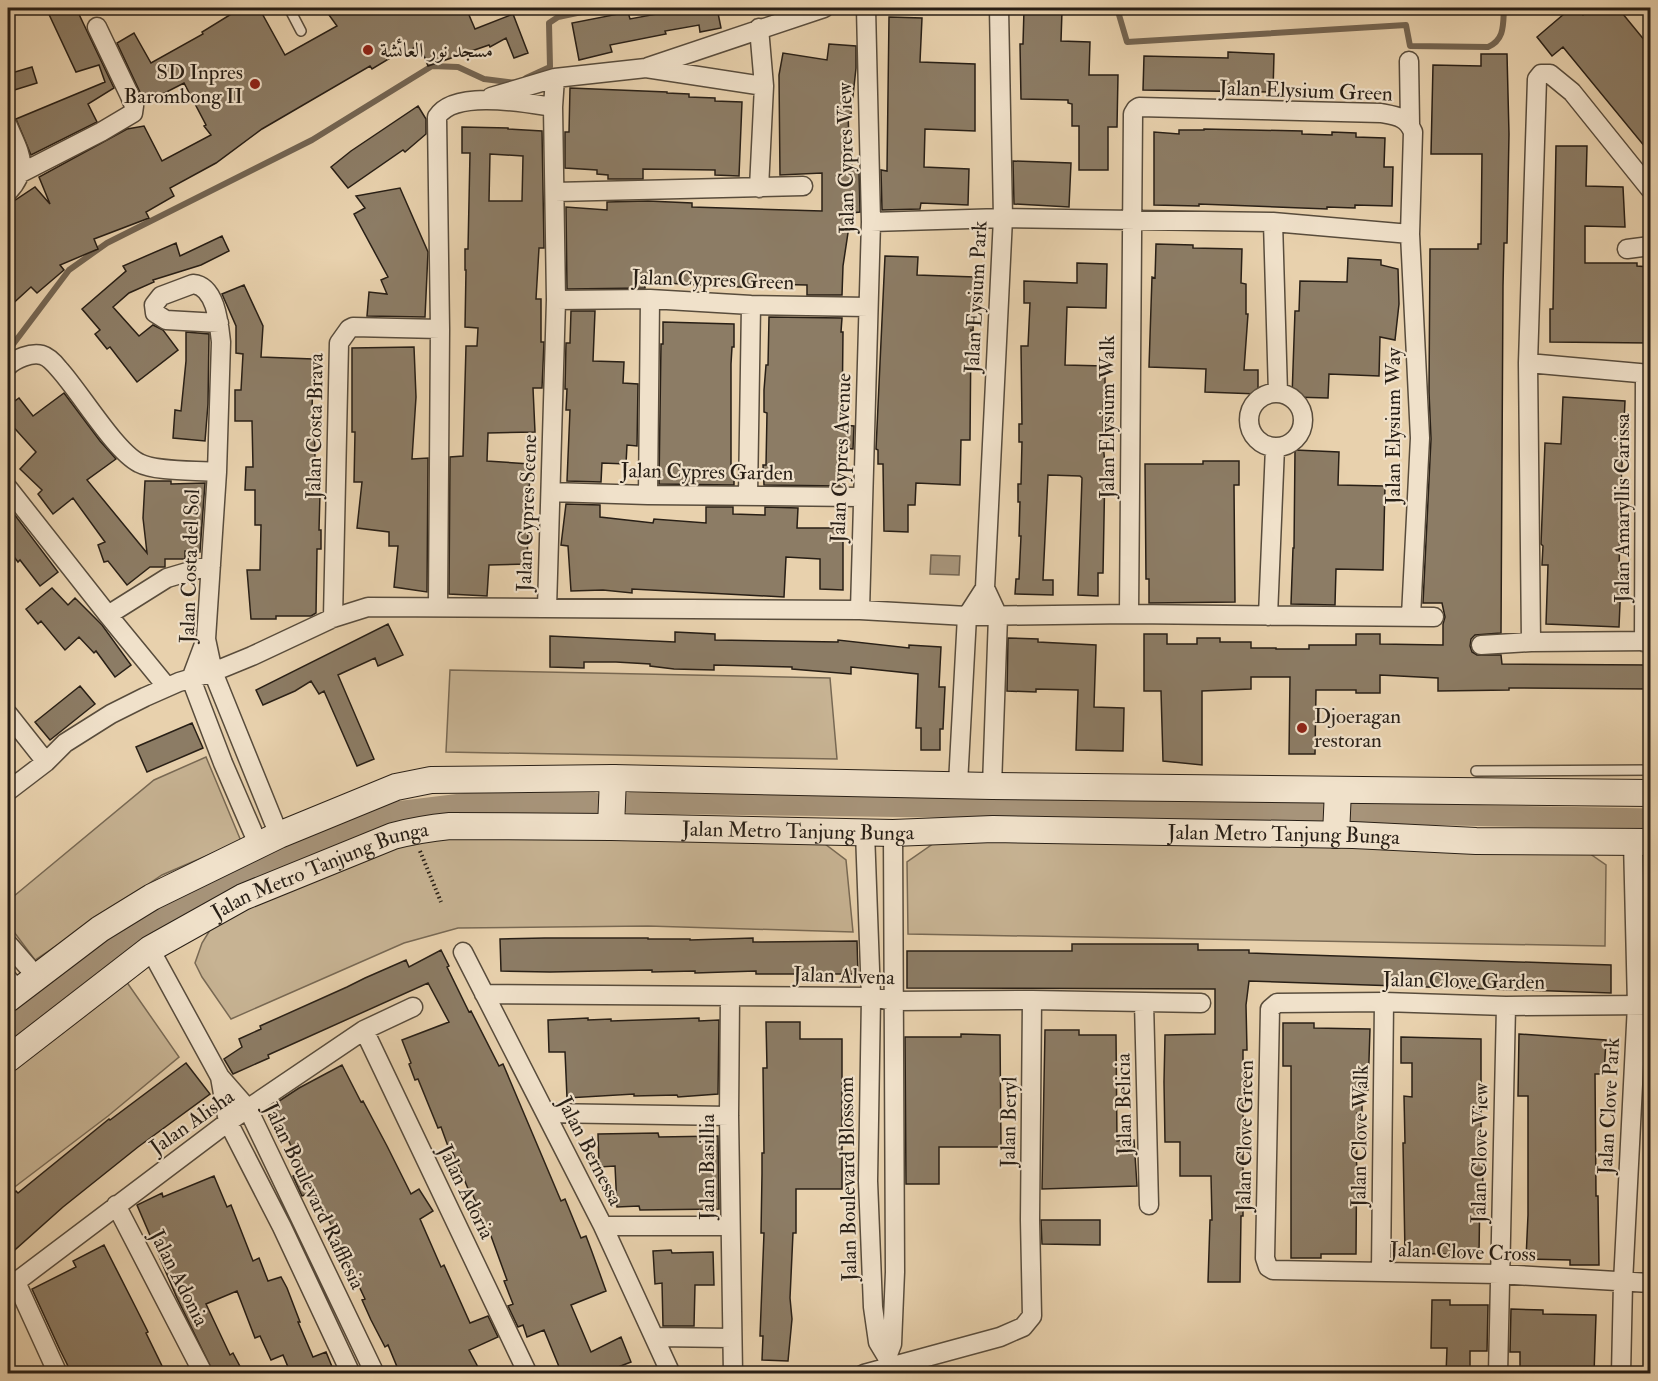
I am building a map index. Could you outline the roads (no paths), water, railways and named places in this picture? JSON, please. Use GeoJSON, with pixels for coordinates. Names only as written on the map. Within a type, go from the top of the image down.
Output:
{"type":"FeatureCollection","features":[{"type":"Feature","properties":{"kind":"main road"},"geometry":{"type":"LineString","coordinates":[[611,827],[613,778]]}},
{"type":"Feature","properties":{"kind":"main road"},"geometry":{"type":"LineString","coordinates":[[17,986],[120,915],[152,897],[269,839],[396,787],[431,780],[613,778],[992,786],[1650,793]]}},
{"type":"Feature","properties":{"kind":"main road"},"geometry":{"type":"LineString","coordinates":[[1336,835],[1338,790]]}},
{"type":"Feature","properties":{"kind":"main road","name":"Jalan Metro Tanjung Bunga"},"geometry":{"type":"LineString","coordinates":[[8,1059],[150,949],[243,897],[393,836],[412,831],[450,826],[893,833],[993,829],[1336,835],[1476,841],[1642,841]]}},
{"type":"Feature","properties":{"kind":"street"},"geometry":{"type":"LineString","coordinates":[[438,606],[440,329],[437,117],[445,109],[555,78],[646,68],[759,28],[824,8]]}},
{"type":"Feature","properties":{"kind":"street","name":"Jalan Cypres View"},"geometry":{"type":"LineString","coordinates":[[866,8],[871,222],[868,307]]}},
{"type":"Feature","properties":{"kind":"street","name":"Jalan Eysium Park"},"geometry":{"type":"LineString","coordinates":[[985,588],[1003,218],[999,8]]}},
{"type":"Feature","properties":{"kind":"street"},"geometry":{"type":"LineString","coordinates":[[8,192],[21,173],[133,113],[134,106],[130,96],[97,27]]}},
{"type":"Feature","properties":{"kind":"street"},"geometry":{"type":"LineString","coordinates":[[759,28],[764,86],[759,188]]}},
{"type":"Feature","properties":{"kind":"street"},"geometry":{"type":"LineString","coordinates":[[1409,61],[1410,124]]}},
{"type":"Feature","properties":{"kind":"street"},"geometry":{"type":"LineString","coordinates":[[646,68],[764,86]]}},
{"type":"Feature","properties":{"kind":"street"},"geometry":{"type":"LineString","coordinates":[[1531,642],[1528,363],[1537,79],[1541,74],[1550,74],[1572,92],[1650,189]]}},
{"type":"Feature","properties":{"kind":"street","name":"Jalan Cypres Scene"},"geometry":{"type":"LineString","coordinates":[[555,78],[553,107],[556,300],[547,608],[860,610],[967,616],[1129,614],[1434,617]]}},
{"type":"Feature","properties":{"kind":"street"},"geometry":{"type":"LineString","coordinates":[[484,99],[553,107]]}},
{"type":"Feature","properties":{"kind":"street","name":"Jalan Elysium Green"},"geometry":{"type":"LineString","coordinates":[[1131,220],[1133,114],[1139,107],[1382,113],[1403,117],[1410,124],[1413,132],[1410,234]]}},
{"type":"Feature","properties":{"kind":"street"},"geometry":{"type":"LineString","coordinates":[[8,126],[22,161],[21,173]]}},
{"type":"Feature","properties":{"kind":"street"},"geometry":{"type":"LineString","coordinates":[[555,192],[803,186]]}},
{"type":"Feature","properties":{"kind":"street"},"geometry":{"type":"LineString","coordinates":[[871,222],[1003,218],[1273,222],[1410,234]]}},
{"type":"Feature","properties":{"kind":"street","name":"Jalan Elysium Walk"},"geometry":{"type":"LineString","coordinates":[[1129,614],[1131,220]]}},
{"type":"Feature","properties":{"kind":"street"},"geometry":{"type":"LineString","coordinates":[[1273,222],[1278,393]]}},
{"type":"Feature","properties":{"kind":"street","name":"Jalan Elysium Way"},"geometry":{"type":"LineString","coordinates":[[1410,234],[1420,438],[1411,616]]}},
{"type":"Feature","properties":{"kind":"street"},"geometry":{"type":"LineString","coordinates":[[1627,249],[1650,246]]}},
{"type":"Feature","properties":{"kind":"street"},"geometry":{"type":"LineString","coordinates":[[648,495],[650,299]]}},
{"type":"Feature","properties":{"kind":"street","name":"Jalan Cypres Green"},"geometry":{"type":"LineString","coordinates":[[556,300],[650,299],[751,305],[868,307]]}},
{"type":"Feature","properties":{"kind":"street"},"geometry":{"type":"LineString","coordinates":[[748,495],[751,305]]}},
{"type":"Feature","properties":{"kind":"street","name":"Jalan Cypres Avenue"},"geometry":{"type":"LineString","coordinates":[[860,610],[861,496],[868,307]]}},
{"type":"Feature","properties":{"kind":"street"},"geometry":{"type":"LineString","coordinates":[[217,472],[221,342],[219,323]]}},
{"type":"Feature","properties":{"kind":"street","name":"Jalan Costa Brava"},"geometry":{"type":"LineString","coordinates":[[333,618],[339,343],[353,327],[440,329]]}},
{"type":"Feature","properties":{"kind":"street","name":"Jalan Costa del Sol"},"geometry":{"type":"LineString","coordinates":[[8,366],[16,359],[41,355],[46,358],[66,377],[122,449],[140,463],[156,467],[217,472],[206,639],[213,672],[269,839]]}},
{"type":"Feature","properties":{"kind":"street"},"geometry":{"type":"LineString","coordinates":[[1528,363],[1648,374]]}},
{"type":"Feature","properties":{"kind":"street","name":"Jalan Amaryllis Carissa"},"geometry":{"type":"LineString","coordinates":[[1647,642],[1648,374]]}},
{"type":"Feature","properties":{"kind":"street"},"geometry":{"type":"LineString","coordinates":[[1269,393],[1278,393],[1295,400],[1303,417],[1302,426],[1293,442],[1275,447],[1266,446],[1253,435],[1248,418],[1255,402],[1269,393]]}},
{"type":"Feature","properties":{"kind":"street"},"geometry":{"type":"LineString","coordinates":[[1268,616],[1275,447]]}},
{"type":"Feature","properties":{"kind":"street"},"geometry":{"type":"LineString","coordinates":[[8,488],[167,687]]}},
{"type":"Feature","properties":{"kind":"street","name":"Jalan Cypres Garden"},"geometry":{"type":"LineString","coordinates":[[551,492],[861,496]]}},
{"type":"Feature","properties":{"kind":"street"},"geometry":{"type":"LineString","coordinates":[[108,615],[167,578],[211,566]]}},
{"type":"Feature","properties":{"kind":"street"},"geometry":{"type":"LineString","coordinates":[[985,588],[998,616],[992,786]]}},
{"type":"Feature","properties":{"kind":"street"},"geometry":{"type":"LineString","coordinates":[[958,784],[967,616],[985,588]]}},
{"type":"Feature","properties":{"kind":"street"},"geometry":{"type":"LineString","coordinates":[[8,791],[46,762],[65,743],[111,714],[167,687],[213,672],[261,652],[333,618],[368,607],[547,608]]}},
{"type":"Feature","properties":{"kind":"street"},"geometry":{"type":"LineString","coordinates":[[206,639],[191,679],[223,763],[269,839]]}},
{"type":"Feature","properties":{"kind":"street"},"geometry":{"type":"LineString","coordinates":[[1481,645],[1531,642],[1647,642]]}},
{"type":"Feature","properties":{"kind":"street"},"geometry":{"type":"LineString","coordinates":[[8,714],[46,762]]}},
{"type":"Feature","properties":{"kind":"street","name":"Jalan Boulevard Blossom"},"geometry":{"type":"LineString","coordinates":[[865,832],[871,997],[868,1180],[873,1307],[878,1342],[888,1362]]}},
{"type":"Feature","properties":{"kind":"street"},"geometry":{"type":"LineString","coordinates":[[864,1374],[888,1362],[892,1344],[895,1272],[893,833]]}},
{"type":"Feature","properties":{"kind":"street","name":"Jalan Clove Park"},"geometry":{"type":"LineString","coordinates":[[1621,1374],[1623,1283],[1644,1005],[1642,841]]}},
{"type":"Feature","properties":{"kind":"street"},"geometry":{"type":"LineString","coordinates":[[8,944],[17,986]]}},
{"type":"Feature","properties":{"kind":"street"},"geometry":{"type":"LineString","coordinates":[[150,949],[220,1077]]}},
{"type":"Feature","properties":{"kind":"street","name":"Jalan Bernessa"},"geometry":{"type":"LineString","coordinates":[[463,952],[603,1226],[671,1374]]}},
{"type":"Feature","properties":{"kind":"street","name":"Jalan Alvena"},"geometry":{"type":"LineString","coordinates":[[484,993],[871,997],[895,1001],[1032,1000],[1201,1003]]}},
{"type":"Feature","properties":{"kind":"street","name":"Jalan Basillia"},"geometry":{"type":"LineString","coordinates":[[730,996],[729,1116],[733,1374]]}},
{"type":"Feature","properties":{"kind":"street","name":"Jalan Beryl"},"geometry":{"type":"LineString","coordinates":[[888,1362],[1000,1337],[1028,1323],[1032,1316],[1032,1000]]}},
{"type":"Feature","properties":{"kind":"street","name":"Jalan Belicia"},"geometry":{"type":"LineString","coordinates":[[1144,1002],[1149,1205]]}},
{"type":"Feature","properties":{"kind":"street","name":"Jalan Clove Walk"},"geometry":{"type":"LineString","coordinates":[[1381,1270],[1384,1002]]}},
{"type":"Feature","properties":{"kind":"street","name":"Jalan Clove Garden"},"geometry":{"type":"LineString","coordinates":[[1276,1003],[1644,1005]]}},
{"type":"Feature","properties":{"kind":"street","name":"Jalan Clove Green"},"geometry":{"type":"LineString","coordinates":[[1273,1270],[1266,1263],[1265,1246],[1270,1008],[1276,1003]]}},
{"type":"Feature","properties":{"kind":"street","name":"Jalan Clove View"},"geometry":{"type":"LineString","coordinates":[[1498,1374],[1506,1006]]}},
{"type":"Feature","properties":{"kind":"street","name":"Jalan Alisha"},"geometry":{"type":"LineString","coordinates":[[12,1285],[228,1122],[364,1030],[413,1007]]}},
{"type":"Feature","properties":{"kind":"street","name":"Jalan Adoria"},"geometry":{"type":"LineString","coordinates":[[364,1030],[528,1374]]}},
{"type":"Feature","properties":{"kind":"street","name":"Jalan Boulevard Rafflesia"},"geometry":{"type":"LineString","coordinates":[[220,1077],[248,1109],[375,1374]]}},
{"type":"Feature","properties":{"kind":"street","name":"Jalan Boulevard Rafflesia"},"geometry":{"type":"LineString","coordinates":[[220,1077],[228,1122],[282,1227],[351,1374]]}},
{"type":"Feature","properties":{"kind":"street"},"geometry":{"type":"LineString","coordinates":[[546,1113],[729,1116]]}},
{"type":"Feature","properties":{"kind":"street"},"geometry":{"type":"LineString","coordinates":[[868,1180],[893,1186]]}},
{"type":"Feature","properties":{"kind":"street","name":"Jalan Adonia"},"geometry":{"type":"LineString","coordinates":[[116,1205],[203,1373]]}},
{"type":"Feature","properties":{"kind":"street"},"geometry":{"type":"LineString","coordinates":[[603,1226],[730,1226]]}},
{"type":"Feature","properties":{"kind":"street","name":"Jalan Clove Cross"},"geometry":{"type":"LineString","coordinates":[[1273,1270],[1381,1270],[1499,1274],[1650,1283]]}},
{"type":"Feature","properties":{"kind":"street"},"geometry":{"type":"LineString","coordinates":[[12,1285],[58,1374]]}},
{"type":"Feature","properties":{"kind":"street"},"geometry":{"type":"LineString","coordinates":[[656,1338],[732,1338]]}},
{"type":"Feature","properties":{"kind":"lane"},"geometry":{"type":"LineString","coordinates":[[289,8],[301,31]]}},
{"type":"Feature","properties":{"kind":"lane"},"geometry":{"type":"LineString","coordinates":[[1476,771],[1650,770]]}},
{"type":"Feature","properties":{"kind":"waterway"},"geometry":{"type":"LineString","coordinates":[[526,78],[550,67],[549,23],[558,17],[601,8]]}},
{"type":"Feature","properties":{"kind":"waterway"},"geometry":{"type":"LineString","coordinates":[[1117,8],[1127,42],[1406,25],[1410,46],[1488,47],[1494,44],[1500,36],[1504,8]]}},
{"type":"Feature","properties":{"kind":"waterway"},"geometry":{"type":"LineString","coordinates":[[8,351],[69,270],[107,243],[312,140],[432,66],[458,67],[484,79],[516,83]]}},
{"type":"Feature","properties":{"kind":"waterway"},"geometry":{"type":"LineString","coordinates":[[8,1029],[111,949],[187,904],[277,859],[396,812],[470,803],[594,803]]}},
{"type":"Feature","properties":{"kind":"waterway"},"geometry":{"type":"LineString","coordinates":[[630,803],[1319,812]]}},
{"type":"Feature","properties":{"kind":"waterway"},"geometry":{"type":"LineString","coordinates":[[1355,813],[1650,819]]}},
{"type":"Feature","properties":{"kind":"place","name":"مسجد نور العائشة"},"geometry":{"type":"Point","coordinates":[368,50]}},
{"type":"Feature","properties":{"kind":"place","name":"SD Inpres Barombong II"},"geometry":{"type":"Point","coordinates":[255,84]}},
{"type":"Feature","properties":{"kind":"place","name":"Djoeragan restoran"},"geometry":{"type":"Point","coordinates":[1302,728]}}]}
